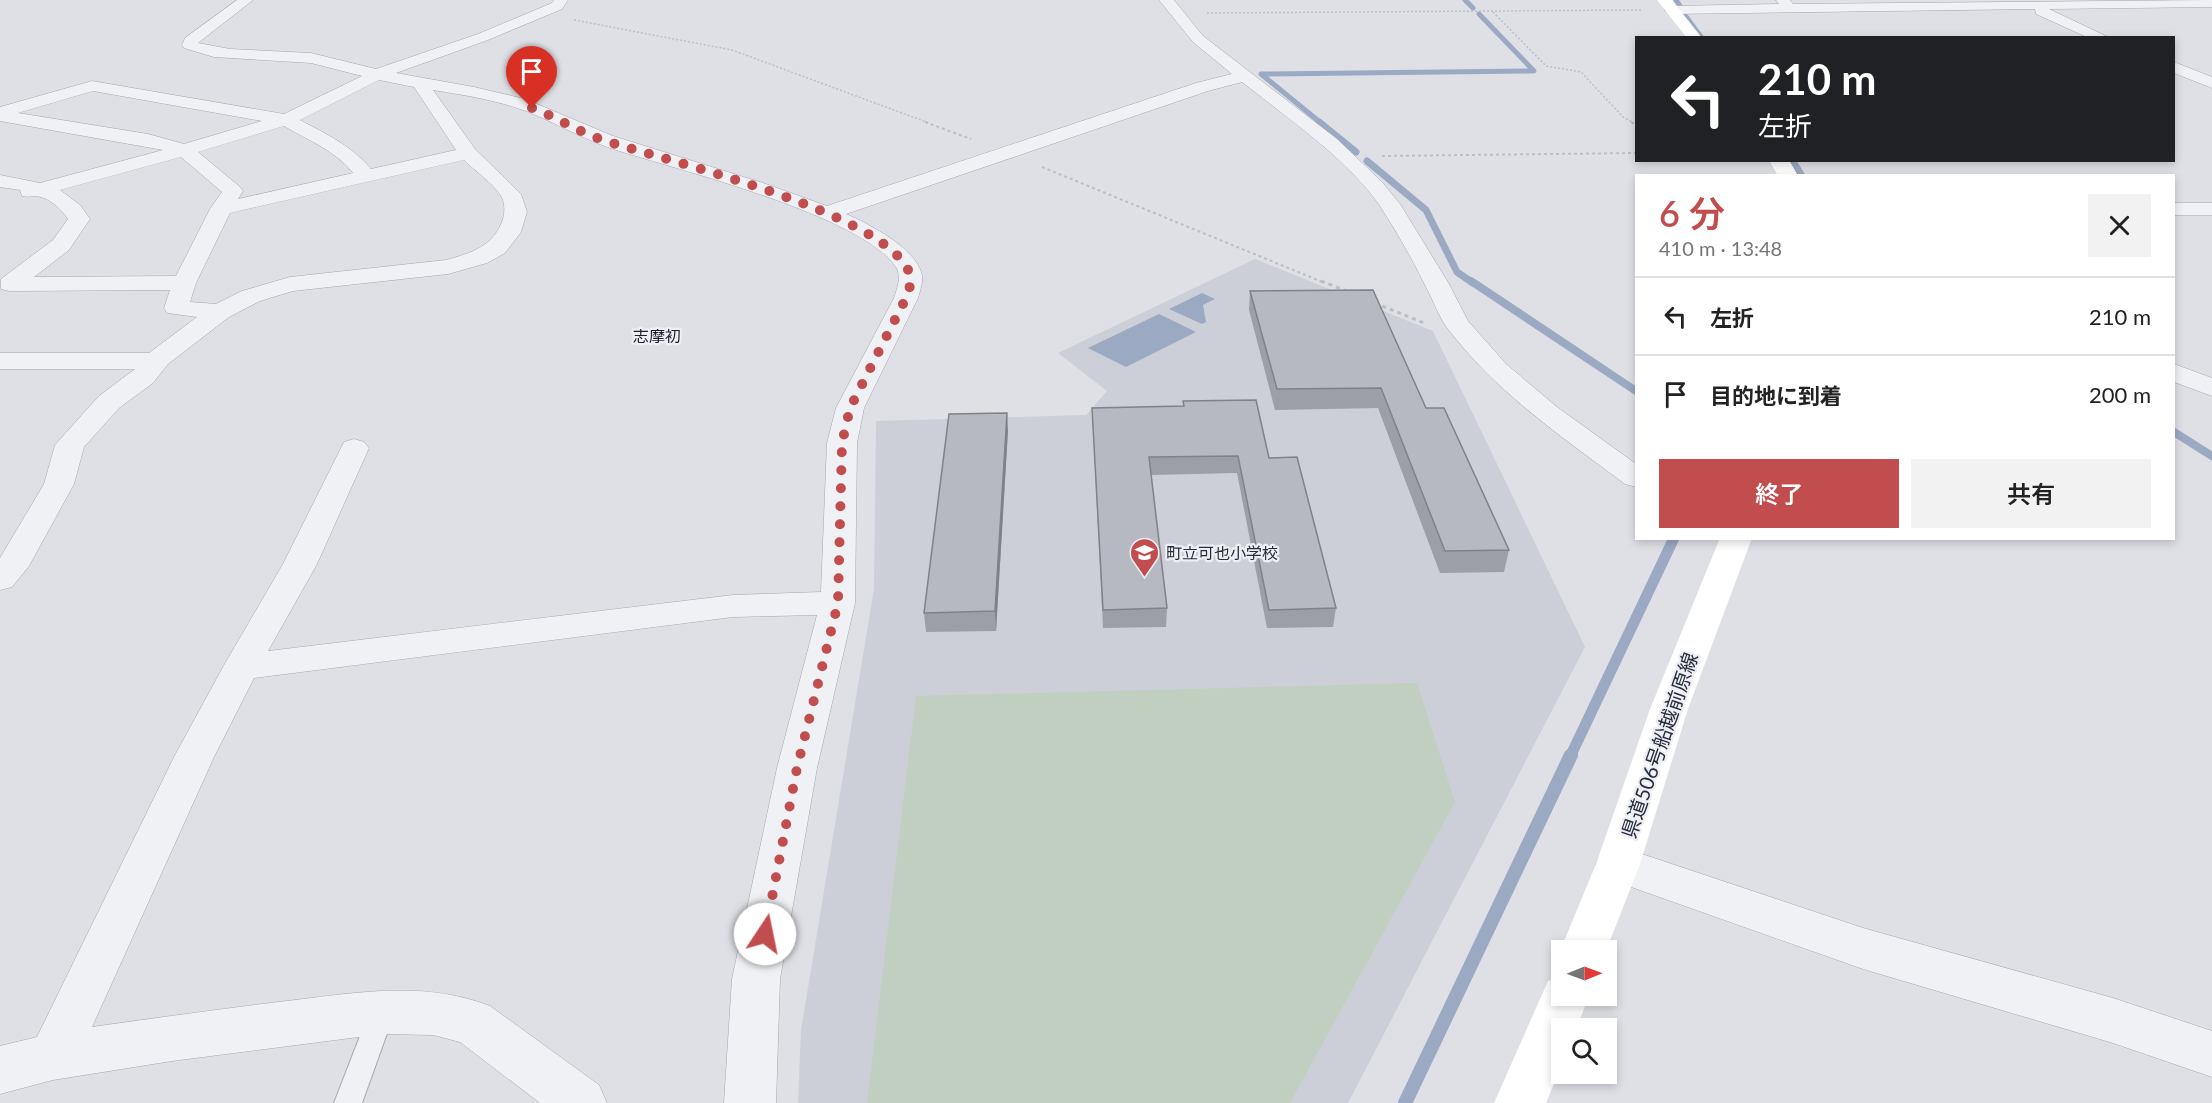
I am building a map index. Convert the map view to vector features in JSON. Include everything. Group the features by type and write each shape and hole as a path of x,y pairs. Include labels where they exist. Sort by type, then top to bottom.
{"main road":[{"path":"1668,5 1693,36"},
{"name":"県道506号船越前原線","path":"1587,940 1618,864 1669,709 1735,540"},
{"path":"1520,1103 1561,1006"}],"street":[{"path":"246,0 196,36 190,45 226,52 309,58 376,75 521,104 544,112 573,128 601,139 721,175 827,213 877,240 893,252 910,274 911,283 906,298 850,408 842,443 838,603 797,768 756,979 750,1103"},
{"path":"0,201 286,120 376,75 540,14 557,6 561,0"},
{"path":"1166,0 1198,39 1344,156 1375,186 1389,204 1437,284 1457,324 1497,370 1517,390 1635,477"},
{"path":"2018,3 2098,36"},
{"path":"1668,5 2212,3"},
{"path":"2175,67 2212,83"},
{"path":"827,213 1202,87 1244,76"},
{"path":"0,579 12,566 59,484 70,445 109,402 143,377 155,361 220,312 251,296 290,284 448,267 479,258 497,248 510,232 516,212 511,194 468,153 419,82"},
{"path":"0,115 92,86 286,120 334,146 354,161 366,176"},
{"path":"0,115 148,140 184,150 233,191 221,209 184,283 176,308 220,312"},
{"path":"221,209 468,153"},
{"path":"0,181 42,188 74,209 79,219 61,245 9,284 184,283"},
{"path":"2175,209 2212,209"},
{"path":"0,361 155,361"},
{"path":"2175,372 2212,388"},
{"path":"53,1056 183,778 241,667 300,564 354,448"},
{"path":"241,667 733,606 838,603"},
{"path":"1618,864 1946,974 2065,1005 2169,1037 2212,1054"},
{"path":"0,1071 53,1056 172,1038 382,1012 433,1013 473,1022 581,1103"}],"lane":[{"path":"348,1103 382,1012"}],"path":[{"path":"1177,14 1492,11 1668,5"},
{"path":"1492,11 1546,66 1581,72 1623,117 1635,124"},
{"path":"540,14 732,50 1006,153 1249,254 1351,293"},
{"path":"1344,156 1635,153"},
{"path":"1372,302 1425,324 1457,324"}],"shaded area":[{"path":"1255,259 1433,331 1585,647 1348,1103 798,1103 801,1030 874,589 876,421 1086,415 1107,391 1058,353"}],"green space":[{"path":"1417,683 1455,802 1290,1103 867,1103 916,696"}],"water":[{"path":"1202,293 1215,299 1203,305 1206,322 1202,324 1169,309"},
{"path":"1159,314 1196,332 1126,367 1088,348"}],"building":[{"path":"1373,290 1426,408 1444,408 1509,550 1445,551 1381,388 1277,389 1250,291"},
{"path":"1256,400 1269,458 1297,457 1336,608 1269,610 1238,456 1149,457 1167,608 1103,610 1092,408 1184,406 1183,401"},
{"path":"1007,413 995,611 924,613 949,414"}],"waterway":[{"path":"1465,0 1473,8"},
{"path":"1676,0 1680,6"},
{"path":"1321,123 1261,74 1534,71 1479,14"},
{"path":"1684,14 1700,36"},
{"path":"1319,122 1356,152"},
{"path":"1367,161 1426,210 1457,272 1473,283"},
{"path":"1793,162 1801,174"},
{"path":"1471,281 1635,390"},
{"path":"2175,433 2212,456"},
{"path":"1570,757 1673,540"},
{"path":"1405,1103 1571,755"}],"place":[{"name":"町立可也小学校","path":"1145,578"}],"district":[{"name":"志摩初","path":"657,335"}],"route":[{"path":"532,108 601,139 733,179 827,213 877,240 893,252 910,274 911,283 906,298 850,408 842,443 838,603 797,768 765,934"}]}
